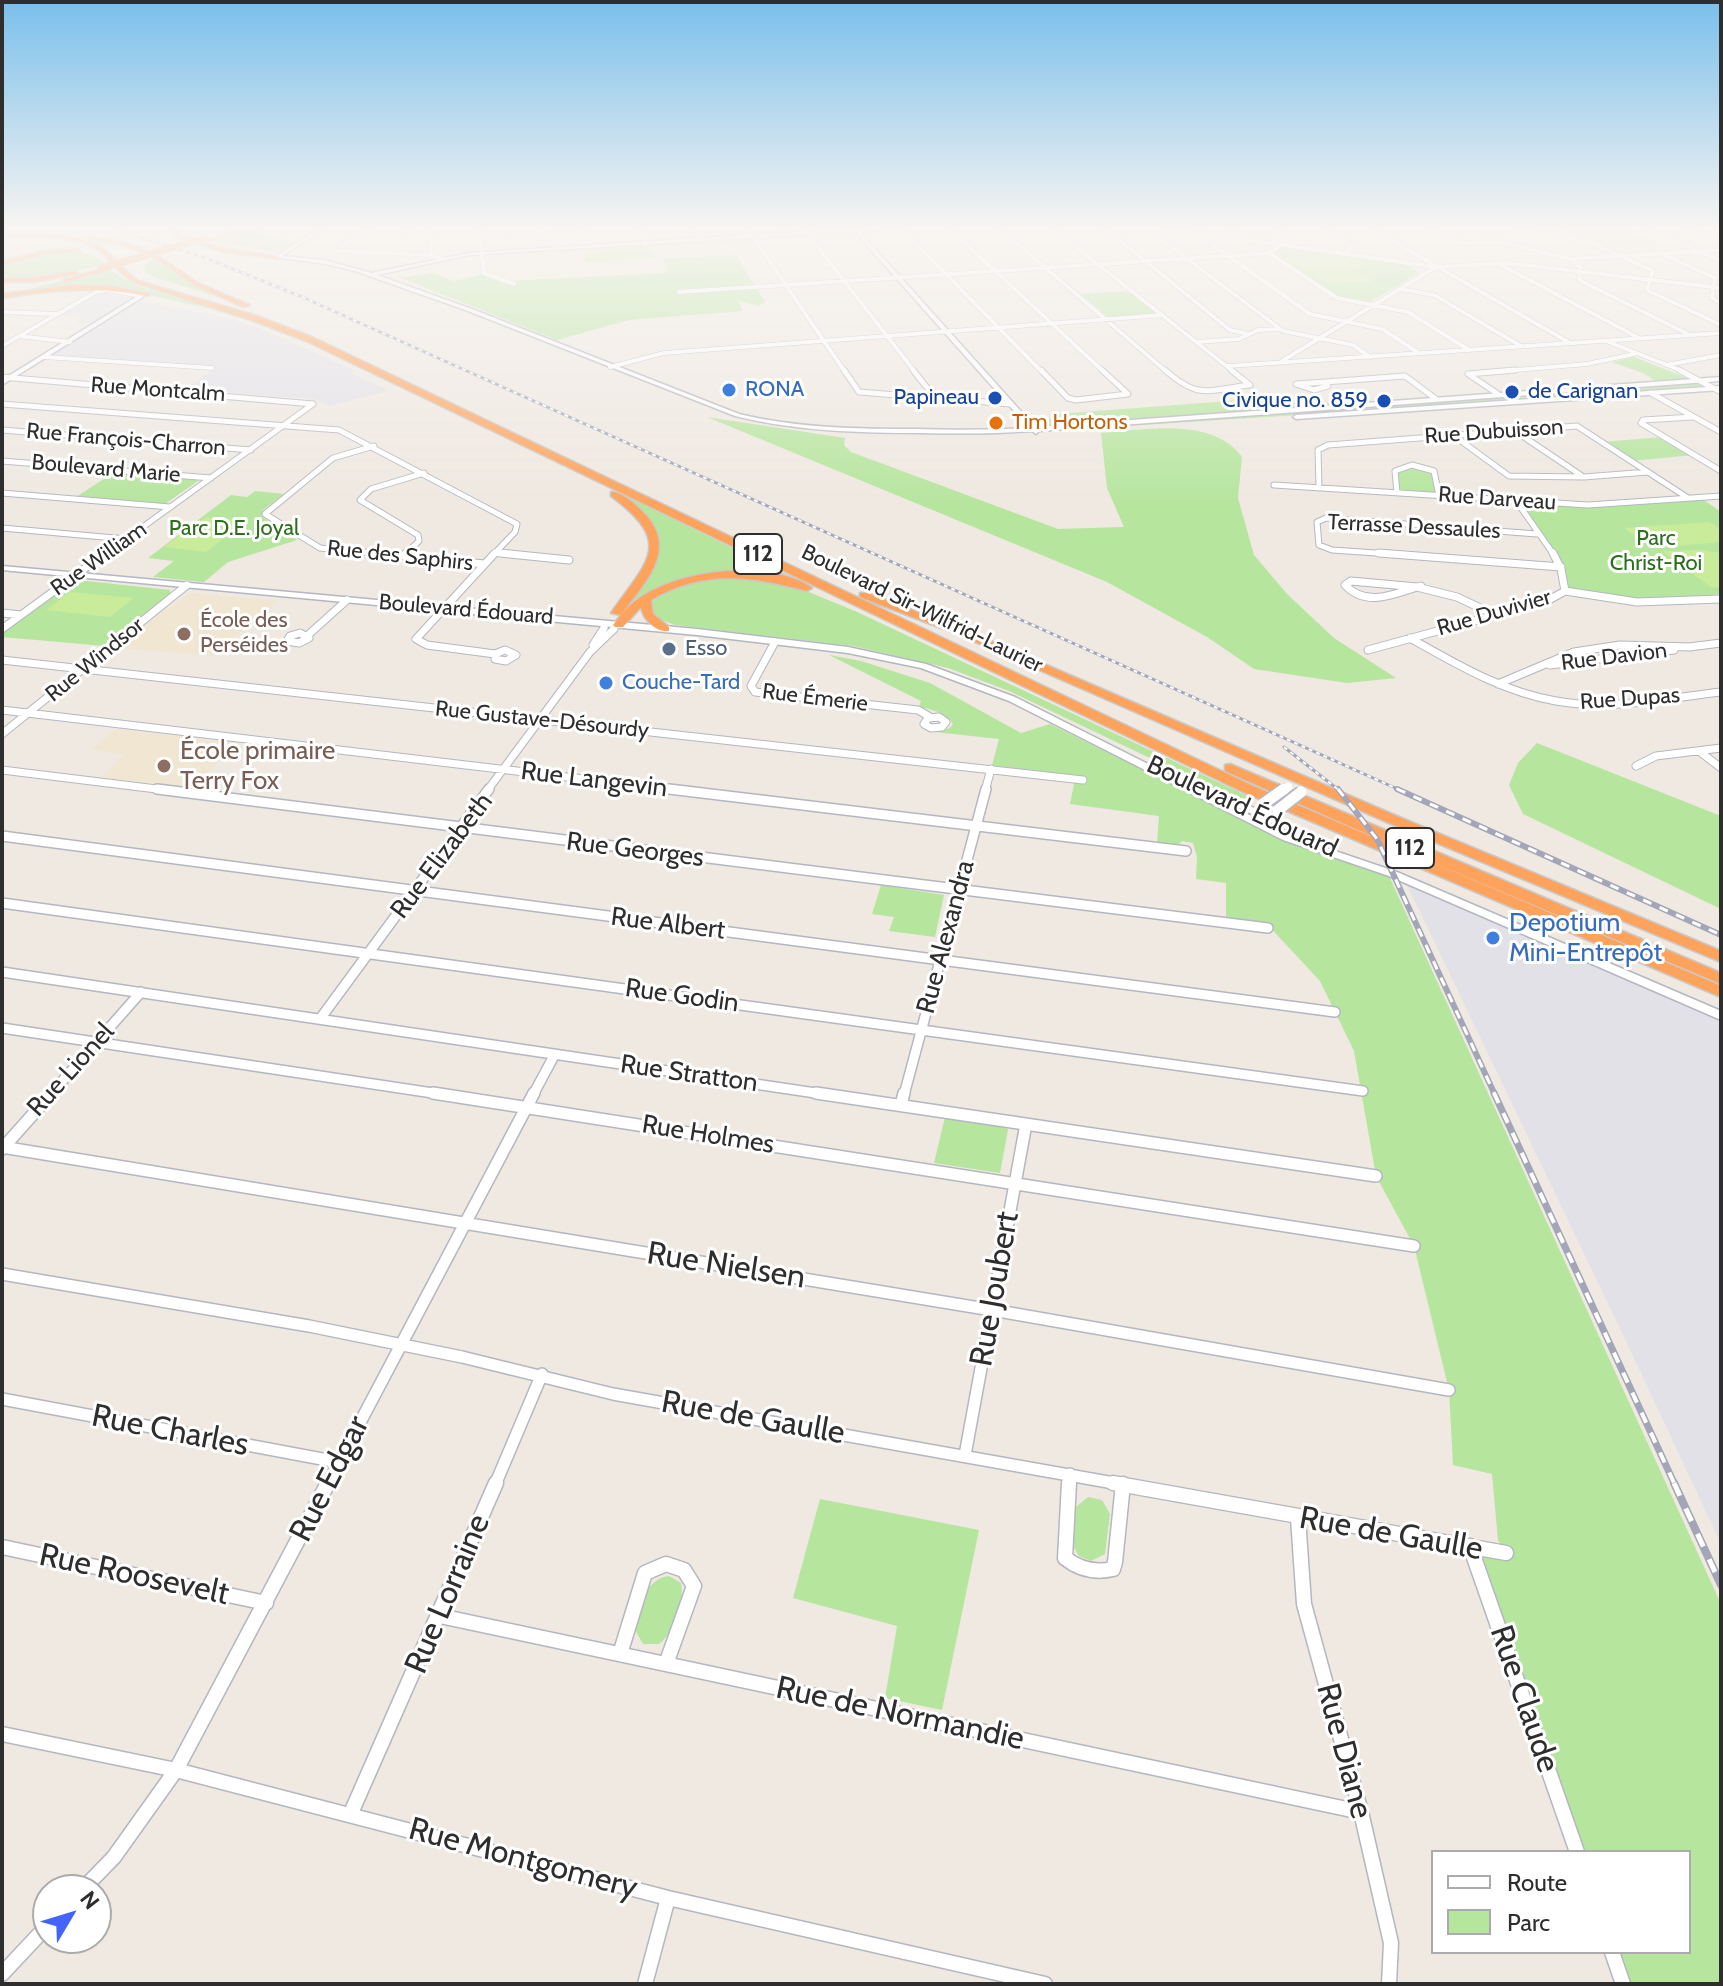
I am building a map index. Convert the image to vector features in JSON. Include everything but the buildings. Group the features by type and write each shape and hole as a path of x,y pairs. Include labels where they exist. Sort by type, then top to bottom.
{"highway":[{"name":"Boulevard Sir-Wilfrid-Laurier","path":"273,321 1296,810 1721,992"},
{"name":"Boulevard Sir-Wilfrid-Laurier","path":"273,321 1306,802 1721,979"},
{"path":"584,471 644,516 656,540 652,564 611,626"},
{"path":"611,626 666,586 696,578 736,575 768,577 802,586 931,638"},
{"path":"858,593 961,632 1300,786 1721,957"},
{"path":"645,599 648,615 665,629"}],"main road":[{"path":"4,379 103,321"},
{"path":"495,321 737,415 778,423 926,436 1036,432 1719,389"},
{"path":"935,321 1036,432"},
{"path":"1036,432 1721,379"},
{"name":"Boulevard Édouard","path":"2,568 775,642 858,652 932,669 993,691 1254,810 1268,817 1287,838 1350,857 1721,1016"},
{"name":"Boulevard Édouard","path":"611,626 753,640"},
{"path":"1254,810 1300,786"},
{"path":"1268,817 1300,786"}],"street":[{"path":"2,346 45,321"},
{"path":"809,321 862,394 1011,404"},
{"path":"875,321 936,399"},
{"path":"991,321 1068,398 1128,394 1047,321"},
{"path":"610,367 664,353 1088,321"},
{"path":"1109,321 1187,389 1225,389 1250,385 1170,321"},
{"path":"1218,321 1230,330 1248,334"},
{"path":"1269,321 1280,329"},
{"path":"1340,321 1384,330 1420,353"},
{"path":"1422,321 1469,350"},
{"path":"1478,321 1521,346"},
{"path":"1531,321 1570,343"},
{"path":"1606,321 1639,338"},
{"path":"1662,321 1691,335"},
{"path":"1278,363 1346,322"},
{"path":"1197,342 1239,339 1258,330 1280,329 1353,345 1370,357"},
{"path":"1228,366 1721,333"},
{"path":"19,336 70,342"},
{"path":"1606,341 1719,389"},
{"path":"1498,394 1468,374 1587,364 1634,354"},
{"path":"1666,365 1721,355"},
{"path":"44,357 212,368"},
{"path":"1324,381 1328,386 1314,390 1296,384 1324,381 1405,376 1436,399"},
{"name":"Rue Montcalm","path":"4,379 313,404"},
{"path":"1651,393 1721,432"},
{"path":"2,404 345,431 517,524 515,532 417,636 419,643 495,654"},
{"name":"Rue William","path":"2,629 313,404"},
{"path":"1693,417 1643,420 1641,423 1719,468"},
{"name":"Rue Dubuisson","path":"1319,488 1318,450 1324,446 1577,426 1688,498"},
{"name":"Rue François-Charron","path":"2,430 251,450"},
{"path":"1515,431 1584,477"},
{"path":"1453,435 1509,476 1584,477 1648,472"},
{"name":"Rue des Saphirs","path":"374,446 333,458 265,514 320,548 484,564"},
{"name":"Boulevard Marie","path":"2,461 211,478"},
{"path":"1397,493 1395,471 1412,465 1434,471 1439,496"},
{"path":"403,556 419,541 418,535 360,500 377,486 424,473"},
{"name":"Rue Darveau","path":"1274,485 1517,502 1614,504 1721,496"},
{"path":"2,493 170,507"},
{"name":"Rue Duvivier","path":"1368,650 1547,601 1565,591 1566,580 1561,567 1517,502"},
{"name":"Terrasse Dessaules","path":"1537,534 1326,518 1317,522 1319,545 1332,550 1561,567"},
{"path":"2,528 127,539"},
{"path":"495,553 569,560"},
{"path":"1421,586 1365,599 1354,596 1345,585 1351,581 1421,586 1460,596 1495,615"},
{"name":"Rue Windsor","path":"2,734 184,586"},
{"path":"1565,591 1637,602 1721,599"},
{"path":"308,635 346,601"},
{"path":"2,613 21,615"},
{"name":"Rue Elizabeth","path":"320,1019 611,626"},
{"name":"Rue Dupas","path":"1410,638 1498,684 1540,698 1577,704 1610,704 1721,692"},
{"name":"Rue Émerie","path":"775,642 751,686 755,692 916,710 930,717"},
{"name":"Rue Davion","path":"1498,684 1536,667 1721,643"},
{"name":"Rue Gustave-Désourdy","path":"2,660 1083,780"},
{"name":"Rue Langevin","path":"2,710 1186,851"},
{"path":"1636,766 1656,756 1721,748"},
{"path":"1699,751 1721,768"},
{"name":"Rue Alexandra","path":"901,1105 991,769"},
{"name":"Rue Georges","path":"2,770 1268,928"},
{"name":"Rue Albert","path":"2,836 1335,1012"},
{"name":"Rue Godin","path":"2,903 1363,1091"},
{"name":"Rue Stratton","path":"2,972 1376,1176"},
{"name":"Rue Lionel","path":"2,1148 141,992"},
{"name":"Rue Holmes","path":"2,1028 1414,1246"},
{"name":"Rue Edgar","path":"98,1874 114,1857 176,1770 555,1054"},
{"name":"Rue Joubert","path":"965,1455 1026,1124"},
{"name":"Rue Nielsen","path":"2,1148 991,1310 1449,1390"},
{"name":"Rue de Gaulle","path":"2,1274 399,1344 542,1374 613,1394 1506,1553"},
{"name":"Rue Lorraine","path":"351,1813 440,1616 542,1374"},
{"name":"Rue Charles","path":"2,1399 338,1462"},
{"path":"1070,1474 1065,1558 1070,1564 1107,1572 1113,1569 1115,1562 1123,1484"},
{"name":"Rue Diane","path":"1298,1518 1304,1604 1361,1812 1391,1943 1389,1984"},
{"name":"Rue Claude","path":"1470,1546 1576,1850"},
{"name":"Rue Roosevelt","path":"2,1547 266,1603"},
{"path":"620,1654 645,1573 666,1564 684,1570 694,1586 666,1664"},
{"name":"Rue de Normandie","path":"440,1616 1361,1812"},
{"name":"Rue Montgomery","path":"2,1734 176,1770 351,1813 668,1898 1045,1984"},
{"path":"645,1984 668,1898"},
{"path":"2,1974 32,1942"},
{"path":"1613,1954 1623,1984"}],"shaded area":[{"path":"77,321 101,321 98,323 74,323"},
{"path":"107,321 236,321 356,371 351,373 389,391 329,406 315,399 186,389 215,368 48,357"},
{"name":"École des Perséides","path":"189,593 278,601 213,656 111,647 159,608 171,607"},
{"name":"École primaire Terry Fox","path":"116,729 238,743 192,788 102,777 124,755 92,749"},
{"path":"1406,883 1721,1020 1721,1544 1626,1341"}],"green space":[{"path":"508,321 627,321 557,340"},
{"path":"1634,357 1692,380 1657,382 1643,373 1612,362"},
{"path":"1697,383 1703,386 1393,409 1385,405"},
{"path":"1282,397 1315,403 1358,399 1363,403 1042,428 1034,427 1029,421 1060,418 1056,414"},
{"path":"1373,405 1381,410 1044,431 1047,430"},
{"path":"707,417 845,438 844,445 851,452 1058,529 1124,527 1107,488 1101,433 1176,428 1213,436 1229,444 1242,457 1238,498 1254,555 1287,594 1334,638 1396,678 1347,683 1254,669 1207,637 1107,582"},
{"path":"1663,437 1694,455 1631,461 1601,442"},
{"path":"1412,465 1434,471 1439,496 1397,493 1395,471"},
{"path":"113,473 198,481 165,504 76,497"},
{"name":"Parc D.E. Joyal","path":"255,491 284,494 263,510 261,516 297,540 228,562 204,582 153,577 174,561 148,558 231,495 247,497"},
{"path":"626,496 800,581 777,577 688,578 656,589 628,604 648,573 658,547 651,523 622,498"},
{"name":"Parc Christ-Roi","path":"1700,497 1721,512 1721,594 1676,598 1668,602 1565,591 1566,580 1517,502 1588,505"},
{"path":"206,517 246,521 206,552 164,547"},
{"path":"1709,522 1721,529 1721,542 1652,548 1624,528"},
{"path":"1662,551 1721,553 1721,587 1712,588"},
{"path":"730,577 794,586 855,611 1254,799 1234,798 1009,691 948,668 853,646 675,625 654,617 649,604 665,590 686,583"},
{"path":"77,580 170,590 170,594 105,646 2,637 2,634"},
{"path":"70,592 134,598 110,617 46,610"},
{"path":"829,655 861,661 930,683 1021,733 1050,724 1282,839 1389,876 1721,1604 1721,1984 1623,1984 1613,1954 1691,1954 1691,1850 1576,1850 1470,1546 1506,1553 1498,1540 1492,1474 1453,1465 1449,1390 1414,1246 1376,1176 1354,1051 1320,981 1266,923 1226,917 1226,883 1196,879 1197,857 1193,843 1157,843 1159,816 1070,804 1075,779 991,769 999,739 935,732 950,728 953,724 943,714 919,707 921,701"},
{"path":"1537,743 1721,816 1721,909 1523,814 1509,785 1518,763"},
{"path":"881,885 944,895 935,937 889,931 894,917 872,914"},
{"path":"945,1117 1006,1127 1000,1173 934,1163"},
{"path":"1088,1497 1102,1500 1110,1514 1105,1554 1091,1561 1079,1556 1073,1546 1076,1507"},
{"path":"820,1499 979,1530 942,1710 885,1698 897,1626 793,1598"},
{"path":"669,1576 681,1583 677,1616 659,1644 643,1644 635,1630 644,1596 654,1583"}],"railway":[{"path":"355,321 1402,791"},
{"path":"1284,747 1339,790"},
{"path":"1397,789 1721,935"},
{"path":"1339,790 1377,839 1495,1095"},
{"path":"1494,1093 1675,1485"},
{"path":"1674,1483 1721,1585"}],"place":[{"name":"RONA","path":"729,390"},
{"name":"de Carignan","path":"1512,392"},
{"name":"Papineau","path":"995,398"},
{"name":"Civique no. 859","path":"1384,401"},
{"name":"Tim Hortons","path":"996,423"},
{"name":"École des Perséides","path":"184,634"},
{"name":"Esso","path":"669,649"},
{"name":"Couche-Tard","path":"606,683"},
{"name":"École primaire Terry Fox","path":"164,766"},
{"name":"Depotium Mini-Entrepôt","path":"1493,938"}]}
